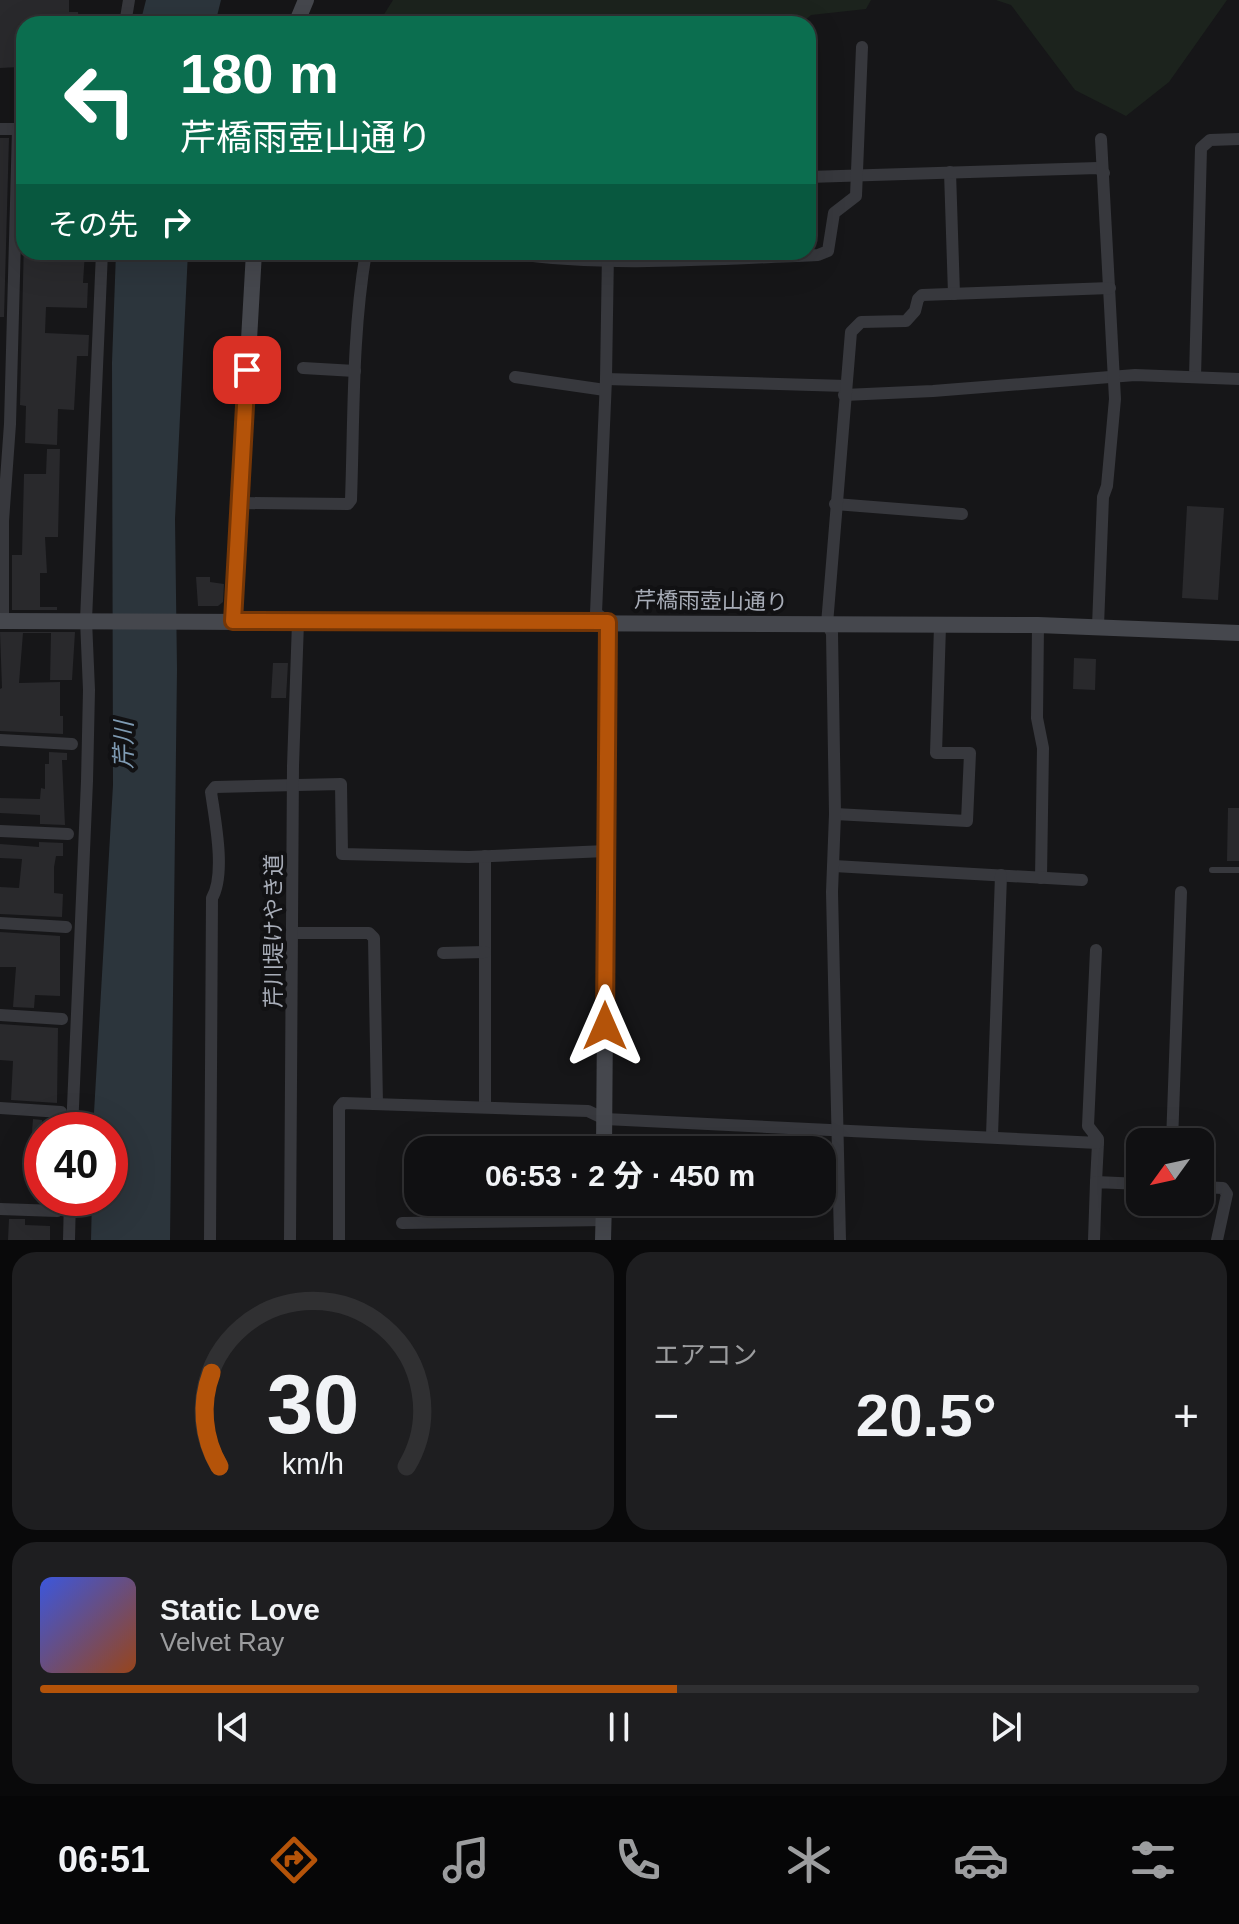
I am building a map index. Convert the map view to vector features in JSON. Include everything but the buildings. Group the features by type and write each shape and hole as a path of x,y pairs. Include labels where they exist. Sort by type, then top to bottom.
{"main road":[{"path":"233,621 254,260"},
{"name":"芹橋雨壺山通り","path":"1,621 1038,625 1239,633"},
{"path":"604,1136 608,622"},
{"path":"603,1216 603,1240"}],"street":[{"path":"816,255 828,251 834,213 856,196 862,47"},
{"path":"1098,626 1103,497 1107,486 1115,399 1101,139"},
{"path":"1195,377 1201,148 1210,140 1239,139"},
{"path":"1,621 2,521 10,424 4,386 16,165"},
{"path":"816,177 1098,168 1104,173"},
{"path":"950,172 954,294"},
{"path":"73,1112 94,620 102,260"},
{"path":"241,503 348,504 351,500 358,301 365,260"},
{"path":"608,260 596,613 608,622"},
{"path":"840,1240 835,1130 832,633 827,624 851,332 861,322 906,321 915,311 922,295 1110,288"},
{"path":"303,368 355,371"},
{"path":"515,377 606,384 933,391 1135,375 1239,379"},
{"path":"835,504 962,514"},
{"name":"芹川堤けやき道","path":"290,1240 293,785 298,622"},
{"path":"1038,625 1037,718 1043,748 1041,878"},
{"path":"835,814 967,821 970,753 936,753 940,626"},
{"path":"0,740 72,744"},
{"path":"210,1240 212,898 217,889 218,875 211,792 215,787 341,784 342,854 417,858 606,851"},
{"path":"0,831 68,834"},
{"path":"485,856 485,1107"},
{"path":"834,866 1082,880"},
{"path":"992,1136 1001,875"},
{"path":"1173,1128 1181,892"},
{"path":"0,923 66,927"},
{"path":"294,933 369,933 374,938 377,1104"},
{"path":"1094,1240 1098,1139 1088,1126 1096,950"},
{"path":"443,953 485,952"},
{"path":"0,1015 62,1019"},
{"path":"339,1240 339,1108 343,1103 588,1111 605,1119 1098,1143"},
{"path":"0,1108 61,1112"},
{"path":"1096,1182 1126,1183"},
{"path":"1214,1188 1223,1188 1227,1194 1217,1240"},
{"path":"0,1209 24,1210"},
{"path":"69,1240 70,1216"},
{"path":"402,1223 603,1220"}],"lane":[{"path":"1212,870 1239,870"}],"shaded area":[{"path":"393,0 871,0 866,9 810,16 383,16"},
{"path":"996,0 1227,0 1169,82 1126,116 1075,90 1011,5"}],"water":[{"path":"146,0 221,0 217,16 142,16"},
{"name":"芹川","path":"116,260 188,260 175,519 177,669 170,1240 91,1240 92,1216 128,1216 128,1112 94,1112 113,785 112,363"}],"route":[{"path":"247,370 233,621 608,622 605,1026"}]}
